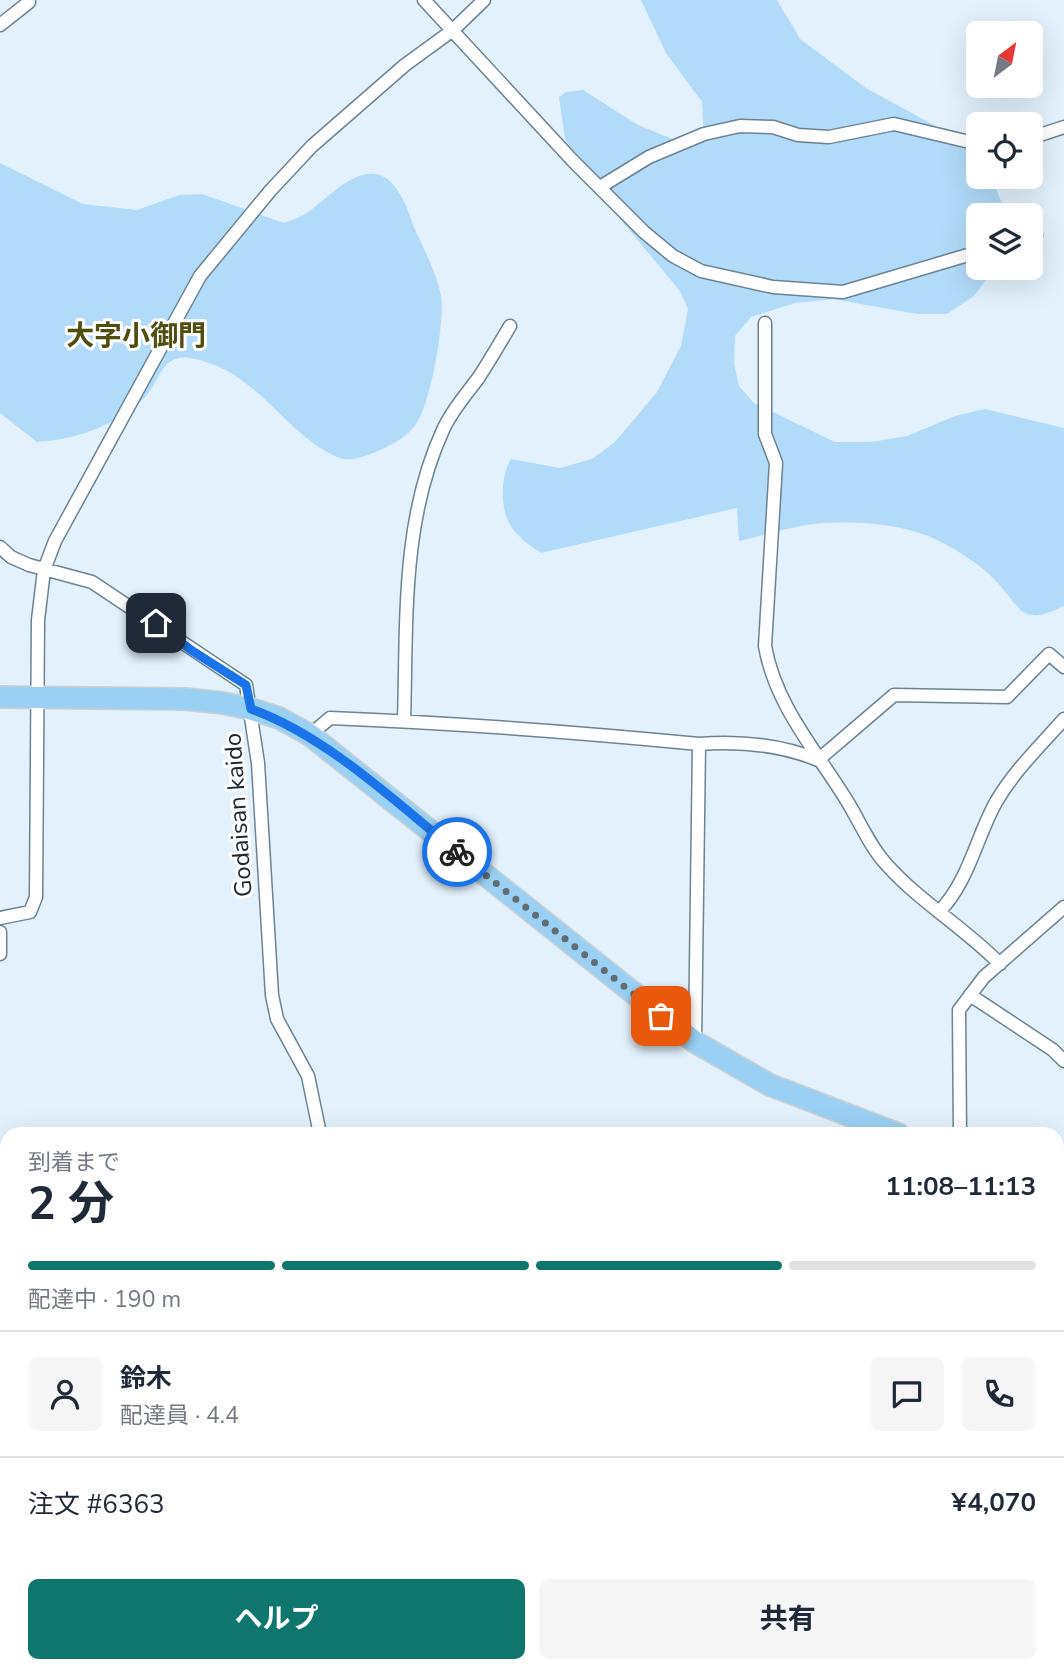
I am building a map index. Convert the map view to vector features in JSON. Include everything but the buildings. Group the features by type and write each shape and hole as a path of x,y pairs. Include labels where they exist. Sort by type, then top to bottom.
{"highway":[{"path":"0,696 186,699 251,709 279,718 310,735 695,1042 770,1085 880,1127"}],"street":[{"path":"424,0 474,57 644,232 682,261 701,271 773,288 843,292 966,256"},
{"path":"0,918 30,912 36,897 38,620 44,570 78,495 200,276 270,191 312,146 405,65 453,30 484,0"},
{"path":"0,25 29,2"},
{"path":"600,187 649,157 704,134 740,126 773,127 798,135 829,136 894,124 966,141"},
{"path":"1043,134 1064,127"},
{"path":"765,323 765,434 776,463 765,646 768,663 784,699 818,760 886,865 939,912 975,938 1000,964"},
{"path":"404,721 408,559 425,479 443,430 457,404 478,378 510,327"},
{"name":"Godaisan kaido","path":"0,547 11,556 44,570 92,582 246,685 258,763 272,995 277,1019 308,1076 319,1127"},
{"path":"818,760 894,695 1007,697 1049,654 1064,667"},
{"path":"310,735 330,718 404,721 524,727 699,744 719,743 792,750 818,760"},
{"path":"939,912 972,860 995,804 1019,768 1064,719"},
{"path":"695,1042 699,744"},
{"path":"960,1127 959,1010 984,977 1064,907"},
{"path":"0,932 0,954"},
{"path":"970,995 1064,1060"}],"shaded area":[{"path":"641,0 777,0 800,39 866,88 966,145 966,189 996,189 1002,203 966,203 966,280 986,280 974,296 947,314 917,314 833,299 795,303 751,317 735,336 734,364 739,386 754,403 835,442 871,442 907,436 955,416 985,409 1064,428 1064,606 1030,615 1017,606 990,575 956,551 929,537 884,525 812,524 739,541 737,508 541,553 512,528 504,508 503,490 505,473 511,459 560,468 592,459 615,442 657,392 681,346 688,309 680,291 617,215 565,139 559,97 566,92 583,90 638,125 690,146 704,142 702,102 666,53"},
{"path":"0,163 83,204 137,210 179,195 202,194 284,223 305,214 339,187 357,177 366,174 383,176 395,187 405,203 441,296 441,324 436,362 427,399 416,424 404,437 378,451 358,458 342,459 301,433 234,375 213,364 181,358 169,363 143,399 119,417 86,433 37,442 0,413"}],"way so far":[{"path":"457,852 661,1016"}],"district":[{"name":"大字小御門","path":"136,335"}],"route":[{"path":"156,623 191,650 246,685 251,709 279,718 310,735 457,852"}]}
